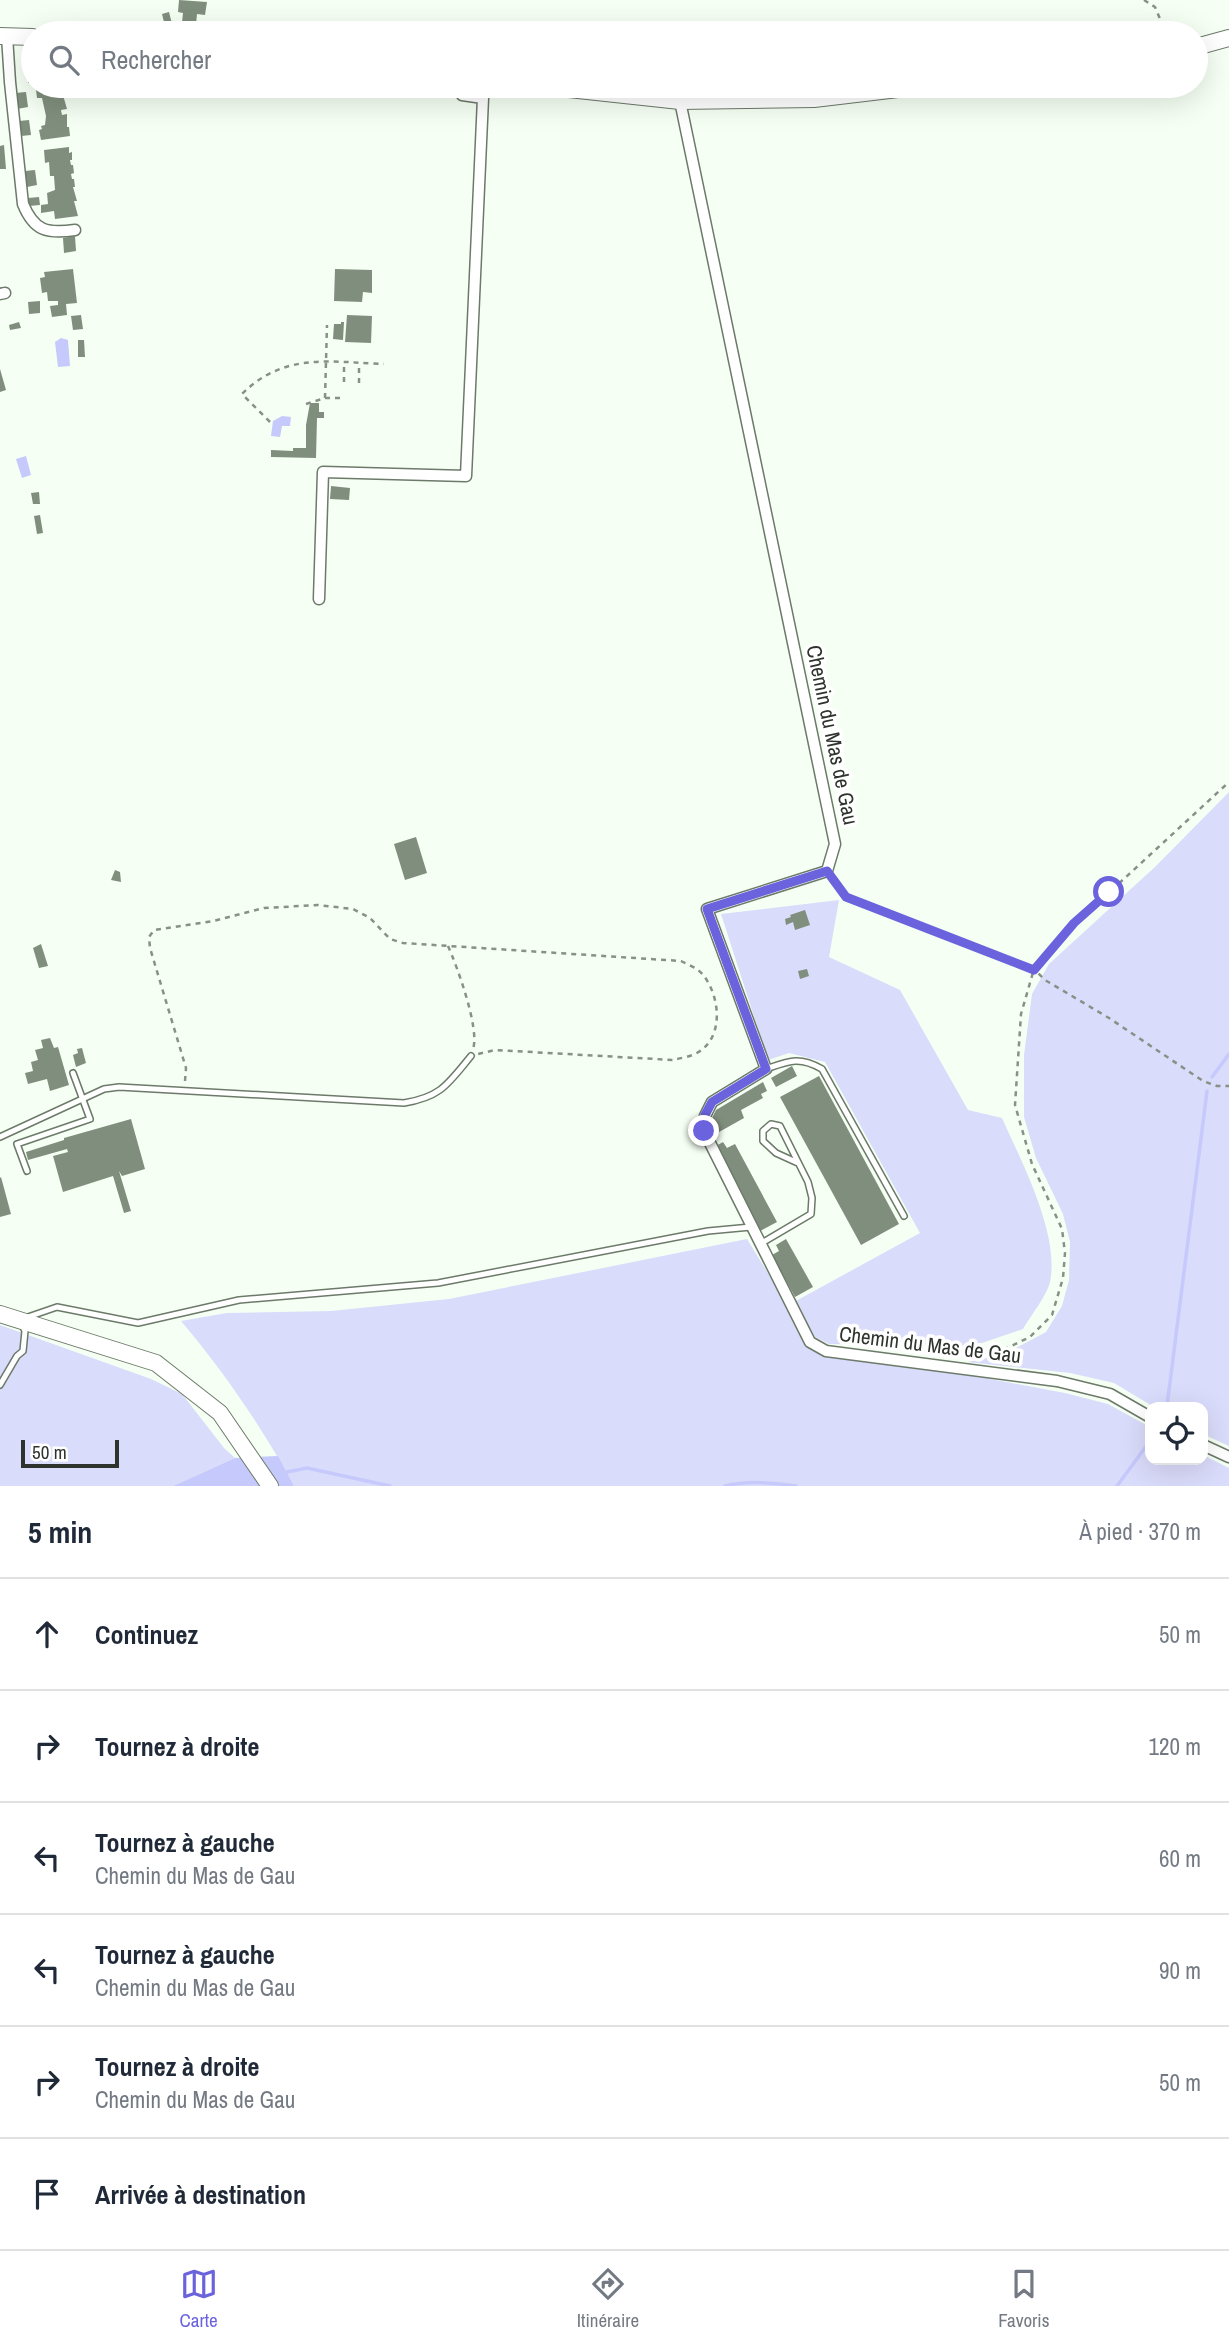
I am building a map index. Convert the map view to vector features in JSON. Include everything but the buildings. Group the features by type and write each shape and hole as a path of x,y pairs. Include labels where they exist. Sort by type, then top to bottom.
{"street":[{"path":"4,36 23,204 29,219 45,231 56,233 75,230"},
{"path":"1208,44 1229,38"},
{"path":"319,599 323,472 466,476 483,98"},
{"path":"652,98 680,101 822,98"},
{"name":"Chemin du Mas de Gau","path":"680,101 835,844 827,871"},
{"path":"766,1069 707,909 827,871"},
{"name":"Chemin du Mas de Gau","path":"766,1069 712,1102 705,1115 704,1131 810,1342 826,1351 1057,1381 1110,1394 1145,1414"},
{"path":"0,1314 156,1363 220,1413 270,1486"},
{"path":"1208,1447 1229,1457"}],"lane":[{"path":"0,1137 104,1089 119,1087 404,1103 425,1100 440,1091 471,1056"},
{"path":"766,1069 790,1060 807,1061 821,1069 904,1216"},
{"path":"27,1171 17,1144 90,1119 73,1073"},
{"path":"760,1244 811,1214 812,1198 808,1182 780,1126 771,1124 763,1131 763,1141 776,1153 798,1163"},
{"path":"0,1385 17,1356 23,1351 25,1331 20,1320 57,1307 138,1323 239,1300 438,1283 708,1231 751,1227"}],"path":[{"path":"1144,0 1155,7 1161,21"},
{"path":"324,398 327,325"},
{"path":"270,422 242,394 264,374 296,363 384,364"},
{"path":"344,363 344,382"},
{"path":"359,363 359,383"},
{"path":"306,404 324,398 343,398"},
{"path":"943,1366 950,1358 988,1353 1030,1337 1052,1315 1058,1300 1065,1253 1062,1229 1032,1164 1015,1105 1021,1014 1034,970 1074,923 1229,782"},
{"path":"827,871 846,897 1034,970 1045,981 1109,1018 1203,1081 1217,1086 1229,1086"},
{"path":"182,1092 186,1068 149,937 154,930 213,921 264,908 318,905 354,909 370,918 390,939 403,943 681,961 693,966 704,976 716,1008 718,1028 708,1043 695,1054 673,1060 495,1050 471,1056"},
{"path":"448,946 457,966 470,1014 475,1043 471,1056"}],"shaded area":[{"path":"61,338 68,340 70,366 58,367 55,342"},
{"path":"282,416 291,417 290,426 282,426 280,437 271,436 273,421"},
{"path":"26,456 31,475 22,478 16,459"},
{"path":"1229,792 1229,1446 1208,1436 1208,1402 1146,1402 1114,1383 1070,1373 967,1362 1005,1354 1046,1332 1062,1306 1069,1280 1070,1242 1063,1214 1036,1158 1024,1117 1024,1055 1032,994 1049,964 1156,866"},
{"path":"839,900 829,957 900,990 968,1110 1002,1118 1028,1176 1044,1220 1052,1263 1048,1287 1023,1329 970,1347 829,1344 815,1337 794,1302 920,1233 825,1062 789,1053 768,1060 721,914"},
{"path":"747,1239 810,1342 826,1351 990,1372 990,1379 1108,1404 1145,1424 1145,1465 1208,1465 1208,1458 1229,1468 1229,1486 294,1486 242,1400 181,1321 227,1313 331,1311 449,1299"},
{"path":"0,1325 151,1379 182,1394 235,1458 173,1486 0,1486"},
{"path":"278,1456 294,1486 173,1486 235,1458"}],"waterway":[{"path":"1212,1077 1229,1054"},
{"path":"1168,1402 1207,1091"},
{"path":"1117,1486 1145,1448"},
{"path":"282,1473 307,1468 390,1486"},
{"path":"725,1486 751,1483 796,1486"}],"route":[{"path":"704,1131 705,1115 712,1102 766,1069 707,909 827,871 846,897 1034,970 1074,923 1109,892"}]}
